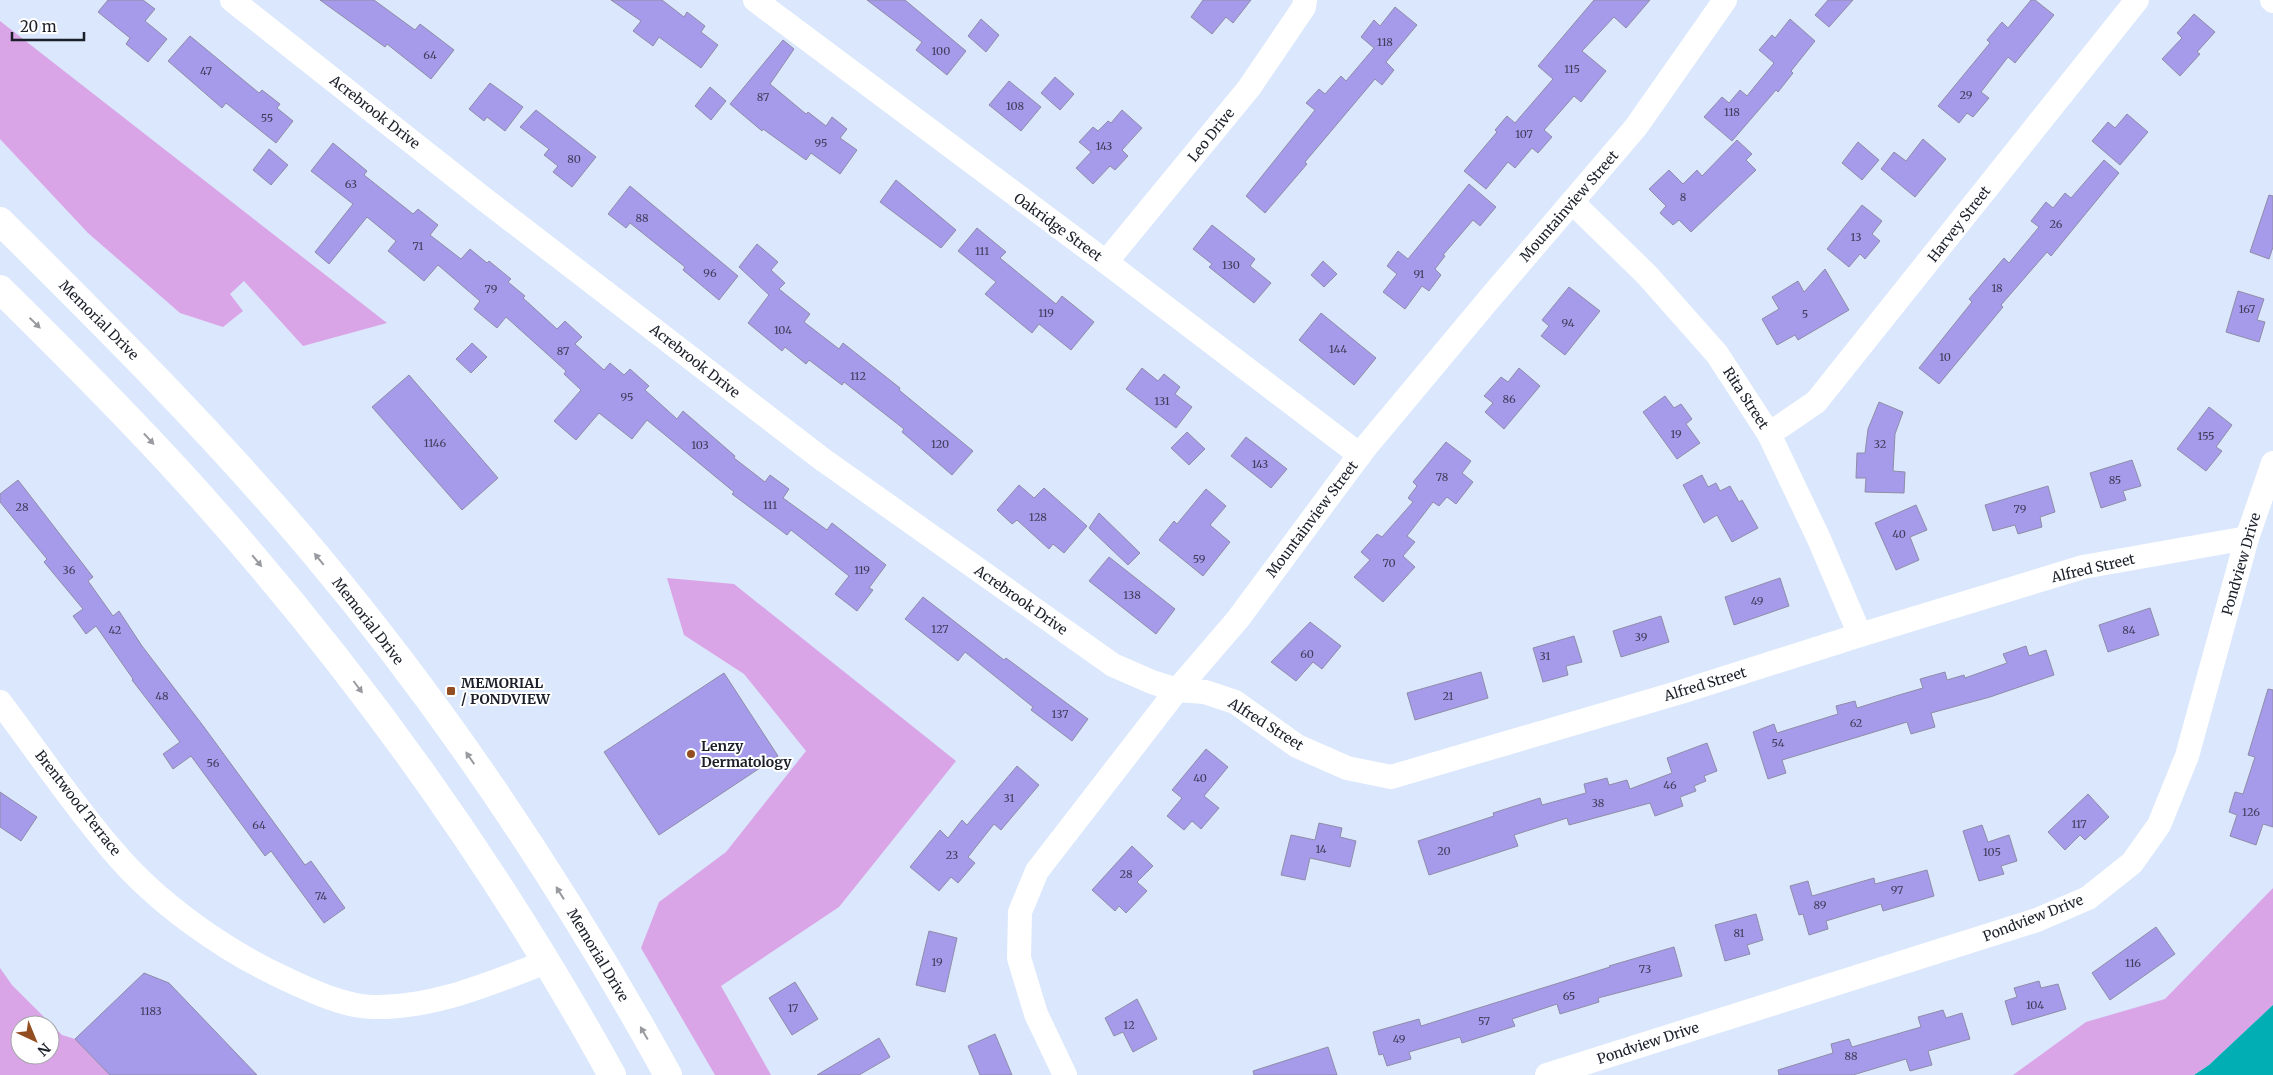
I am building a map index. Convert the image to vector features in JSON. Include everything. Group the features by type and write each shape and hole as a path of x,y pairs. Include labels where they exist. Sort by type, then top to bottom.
{"main road":[{"name":"Memorial Drive","path":"0,221 188,412 314,552 378,631 446,724 544,867 600,957 668,1075"},
{"path":"0,289 135,424 236,536 358,686 446,807 546,962 612,1075"}],"street":[{"name":"Acrebrook Drive","path":"232,0 484,199 822,459 1113,665 1152,682 1177,690"},
{"name":"Oakridge Street","path":"755,0 1106,262 1360,455"},
{"name":"Leo Drive","path":"1106,262 1249,88 1304,7 1305,0"},
{"name":"Mountainview Street","path":"1066,1075 1036,1014 1019,958 1020,912 1037,871 1177,690 1238,619 1360,455 1636,127 1725,0"},
{"name":"Harvey Street","path":"1769,434 1816,402 2137,0"},
{"name":"Rita Street","path":"1572,202 1647,275 1717,354 1769,434 1819,539 1860,635"},
{"name":"Pondview Drive","path":"1547,1075 2037,920 2088,898 2132,863 2159,825 2187,756 2247,538 2273,463"},
{"name":"Alfred Street","path":"1177,690 1205,692 1234,702 1297,746 1347,768 1391,777 1684,691 2083,567 2247,538"},
{"name":"Brentwood Terrace","path":"0,702 88,821 121,860 150,888 188,919 229,948 271,972 344,1002 370,1007 403,1006 468,990 546,962"}],"shaded area":[{"path":"0,21 387,323 303,346 244,281 230,294 243,311 223,327 180,313 88,233 0,139"},
{"path":"667,578 734,584 956,761 839,907 721,986 771,1075 715,1075 641,948 659,902 726,852 806,751 744,674 684,635"},
{"path":"2273,888 2273,1005 2209,1065 2194,1075 2013,1075 2086,1022 2165,999"},
{"path":"0,968 12,985 42,1015 10,1015 10,1065 60,1065 60,1033 75,1039 110,1075 0,1075"},
{"path":"2273,1005 2273,1075 2194,1075 2209,1065"}],"building":[{"path":"108,0 143,0 155,9 145,21 167,39 148,62 126,44 130,38 98,12"},
{"path":"320,0 374,0 415,30 420,24 454,50 431,79 387,44 385,47"},
{"path":"611,0 662,0 684,17 687,12 705,26 701,32 718,45 701,68 659,37 653,46 633,31 641,21"},
{"path":"867,0 905,0 966,51 947,75 916,50 922,42"},
{"path":"1203,0 1251,0 1233,23 1226,17 1212,34 1191,17"},
{"path":"1594,0 1650,0 1626,28 1614,17 1582,51 1606,71 1581,102 1574,96 1544,130 1552,137 1538,153 1532,148 1515,168 1508,162 1486,189 1464,171 1497,132 1495,130 1507,116 1515,123 1553,79 1538,66"},
{"path":"1828,0 1853,0 1829,27 1815,15"},
{"path":"2031,0 2035,0 2054,15 2015,63 2008,57 1981,92 1989,98 1973,117 1967,113 1959,123 1938,106 1990,43 1987,40 2002,22 2008,28"},
{"path":"1395,7 1417,25 1386,62 1394,70 1382,85 1375,79 1265,213 1246,196 1315,110 1306,103 1319,89 1325,94 1341,76 1346,81 1374,48 1361,37 1374,20 1380,26"},
{"path":"2194,14 2215,32 2197,52 2200,54 2180,76 2162,59 2182,38 2177,33"},
{"path":"981,19 999,35 986,52 968,36"},
{"path":"1790,19 1815,41 1791,71 1793,73 1778,92 1776,90 1732,141 1704,117 1722,97 1729,103 1740,90 1747,96 1774,63 1759,50 1772,35 1775,38"},
{"path":"190,36 259,93 262,90 280,104 277,108 293,121 276,143 226,103 222,108 168,61"},
{"path":"783,40 794,49 770,84 806,114 808,112 826,126 832,117 847,129 840,138 857,150 840,174 811,153 806,160 763,129 762,131 730,104"},
{"path":"1055,77 1074,94 1060,110 1041,93"},
{"path":"1009,81 1041,107 1021,131 989,105"},
{"path":"490,83 523,107 505,131 487,117 484,121 469,109"},
{"path":"710,87 726,101 711,120 695,106"},
{"path":"536,110 596,157 572,187 553,172 558,166 544,155 549,149 520,127"},
{"path":"1122,110 1142,128 1122,150 1128,156 1115,170 1110,166 1093,184 1076,168 1091,152 1079,142 1093,127 1098,131 1108,121 1111,123"},
{"path":"2127,114 2148,132 2120,165 2092,141 2108,122 2115,128"},
{"path":"1923,139 1946,159 1915,197 1881,169 1894,152 1906,161"},
{"path":"1737,140 1752,154 1746,160 1756,170 1691,232 1679,220 1673,225 1660,213 1666,206 1649,189 1669,170 1683,184 1697,170 1702,176"},
{"path":"1858,142 1879,160 1862,180 1842,163"},
{"path":"333,143 367,171 364,175 413,214 418,209 438,225 430,235 461,259 470,249 487,263 489,261 511,279 508,282 525,296 523,298 557,329 565,321 582,337 575,344 604,370 610,363 624,375 630,369 649,386 645,390 677,419 683,411 735,456 734,458 765,482 770,475 789,489 783,498 827,530 832,523 886,565 869,588 873,590 857,611 835,594 849,576 791,530 787,535 732,494 734,492 647,420 632,439 599,413 576,440 554,421 581,390 564,374 566,371 506,317 497,328 474,309 480,301 438,265 424,281 388,251 396,241 367,217 329,264 315,252 353,204 311,171"},
{"path":"269,149 288,165 271,185 253,170"},
{"path":"2104,160 2119,173 2051,256 2047,252 2001,305 2003,307 1939,384 1919,368 1972,302 1969,299 2004,258 2009,263 2039,227 2031,221 2046,202 2053,208 2065,193 2071,198"},
{"path":"896,180 956,230 941,248 880,202"},
{"path":"1469,184 1496,207 1480,226 1473,220 1443,255 1445,256 1435,269 1441,275 1429,291 1422,286 1405,309 1383,292 1397,274 1387,266 1398,251 1408,259"},
{"path":"630,186 738,276 719,300 683,270 685,267 630,223 626,228 608,214"},
{"path":"2269,195 2273,196 2273,247 2269,259 2250,252"},
{"path":"1862,205 1882,221 1872,234 1880,241 1865,259 1860,254 1849,267 1827,249"},
{"path":"1212,225 1255,259 1250,266 1271,283 1254,303 1209,267 1212,264 1193,249"},
{"path":"977,228 1006,252 1000,258 1056,304 1062,296 1094,322 1071,350 1039,324 1032,333 985,294 996,282 958,251"},
{"path":"757,244 778,262 771,270 785,283 779,289 810,314 804,322 839,349 843,343 900,388 899,390 973,451 952,475 902,432 904,429 844,382 842,385 809,360 806,364 785,347 782,351 748,323 769,295 739,267"},
{"path":"1323,261 1337,274 1324,287 1311,275"},
{"path":"1825,269 1849,310 1798,340 1795,335 1777,345 1762,319 1779,309 1772,297 1798,281 1804,292"},
{"path":"1569,287 1600,311 1565,355 1541,336 1549,326 1542,320"},
{"path":"2238,291 2264,299 2257,320 2265,322 2259,342 2226,332"},
{"path":"1321,313 1376,358 1354,385 1299,340"},
{"path":"472,343 487,357 471,373 456,359"},
{"path":"1142,368 1158,381 1164,374 1180,387 1175,394 1192,407 1176,428 1126,389"},
{"path":"1519,368 1540,386 1504,429 1485,412 1493,403 1484,396 1501,377 1508,382"},
{"path":"409,375 498,478 462,510 372,407"},
{"path":"1665,396 1674,408 1681,404 1692,419 1686,424 1700,443 1677,459 1643,412"},
{"path":"1879,402 1903,412 1895,434 1893,471 1905,472 1904,493 1865,492 1866,478 1856,478 1857,453 1865,453 1868,429"},
{"path":"2209,407 2232,425 2216,447 2222,451 2206,471 2177,449"},
{"path":"1187,432 1205,449 1189,465 1171,448"},
{"path":"1246,437 1287,469 1271,488 1231,456"},
{"path":"1446,442 1471,461 1462,473 1473,482 1456,504 1447,497 1439,506 1433,502 1407,536 1415,542 1403,556 1415,567 1383,602 1354,577 1370,560 1361,552 1377,534 1382,537 1413,502 1408,498 1417,486 1413,482"},
{"path":"2132,460 2141,486 2123,491 2126,500 2101,508 2090,473"},
{"path":"1702,475 1708,487 1716,483 1720,491 1730,486 1739,502 1742,500 1758,528 1732,542 1717,515 1704,523 1683,485"},
{"path":"18,480 93,577 88,581 113,616 119,611 142,646 305,865 311,861 345,908 324,923 271,851 265,856 191,756 173,769 163,754 180,742 132,680 96,626 86,634 73,616 83,609 44,562 47,559 0,502 0,494"},
{"path":"1019,485 1034,498 1044,488 1087,526 1064,553 1053,544 1049,549 1017,520 1012,524 997,510"},
{"path":"2048,486 2055,512 2040,517 2042,527 2018,534 2015,525 1993,531 1985,505"},
{"path":"1206,489 1226,506 1210,525 1230,542 1203,576 1159,540 1174,521 1177,524"},
{"path":"1916,505 1927,530 1910,537 1919,560 1896,570 1875,523"},
{"path":"1099,513 1140,553 1128,565 1089,528"},
{"path":"1109,557 1175,609 1156,634 1089,581"},
{"path":"1780,578 1789,606 1734,625 1725,597"},
{"path":"923,597 1004,660 1006,658 1088,719 1072,741 1031,710 1033,707 965,652 958,661 905,619"},
{"path":"2150,608 2159,635 2108,652 2099,625"},
{"path":"1661,616 1669,642 1621,657 1613,631"},
{"path":"1310,622 1341,646 1322,669 1313,662 1296,681 1271,662"},
{"path":"1574,636 1582,662 1566,666 1568,675 1543,682 1533,648"},
{"path":"2026,646 2029,656 2046,650 2054,675 1990,697 1931,713 1935,727 1911,734 1907,722 1782,760 1786,773 1768,779 1753,732 1774,724 1777,733 1838,714 1836,706 1855,701 1857,708 1923,688 1920,679 1945,672 1947,680 1964,675 1965,678 2007,663 2003,654"},
{"path":"1481,672 1488,698 1415,720 1407,693"},
{"name":"Lenzy Dermatology","path":"724,673 778,756 659,835 604,752"},
{"path":"2268,689 2273,690 2273,827 2263,824 2256,845 2230,836 2237,815 2229,812 2235,792 2243,794 2255,757 2248,755"},
{"path":"1707,743 1717,771 1704,776 1706,781 1694,786 1696,791 1680,797 1683,806 1655,816 1650,803 1569,825 1567,818 1514,835 1518,846 1429,875 1418,841 1494,816 1493,813 1540,798 1542,805 1586,793 1584,784 1607,778 1609,785 1627,780 1630,789 1672,773 1667,758"},
{"path":"1206,749 1228,767 1204,796 1219,808 1201,829 1192,821 1184,830 1167,816 1182,798 1172,790"},
{"path":"1017,766 1039,785 1001,830 994,824 968,857 975,863 958,883 951,877 939,891 910,867 940,830 948,838 962,820 967,825"},
{"path":"0,792 37,817 21,841 0,827"},
{"path":"2088,794 2109,817 2085,840 2080,835 2065,850 2048,832"},
{"path":"1319,823 1342,828 1340,837 1356,841 1350,867 1310,858 1305,880 1281,875 1291,835 1315,840"},
{"path":"1982,825 1988,842 2009,835 2017,861 2001,866 2004,874 1979,881 1963,831"},
{"path":"1132,846 1153,866 1137,882 1147,891 1126,913 1119,906 1115,911 1092,890"},
{"path":"1927,870 1934,896 1883,911 1881,904 1826,921 1828,929 1809,935 1803,914 1799,915 1790,886 1808,881 1812,896 1874,878 1875,884"},
{"path":"1756,914 1763,940 1747,945 1750,954 1725,961 1715,925"},
{"path":"2156,927 2175,954 2110,1000 2092,973"},
{"path":"929,931 957,938 945,992 916,985"},
{"path":"1674,947 1682,976 1598,998 1599,1002 1560,1014 1557,1004 1512,1019 1515,1026 1462,1043 1460,1037 1409,1052 1411,1059 1387,1066 1383,1054 1379,1055 1373,1032 1419,1019 1421,1026"},
{"path":"144,973 169,983 257,1075 110,1075 75,1039"},
{"path":"2039,981 2041,988 2058,984 2066,1009 2012,1025 2005,1001 2017,997 2014,988"},
{"path":"795,982 818,1019 792,1035 769,998"},
{"path":"1137,999 1157,1039 1133,1052 1123,1032 1114,1036 1105,1018"},
{"path":"1943,1010 1946,1018 1962,1013 1970,1039 1928,1051 1932,1065 1910,1071 1906,1059 1853,1075 1779,1075 1778,1070 1833,1053 1831,1044 1849,1039 1852,1047 1921,1027 1918,1017"},
{"path":"995,1034 1012,1075 980,1075 968,1046"},
{"path":"879,1038 890,1057 859,1075 817,1075"},
{"path":"1328,1047 1337,1075 1254,1075 1253,1071"}],"place":[{"name":"MEMORIAL / PONDVIEW","path":"451,691"},
{"name":"Lenzy Dermatology","path":"691,754"}]}
